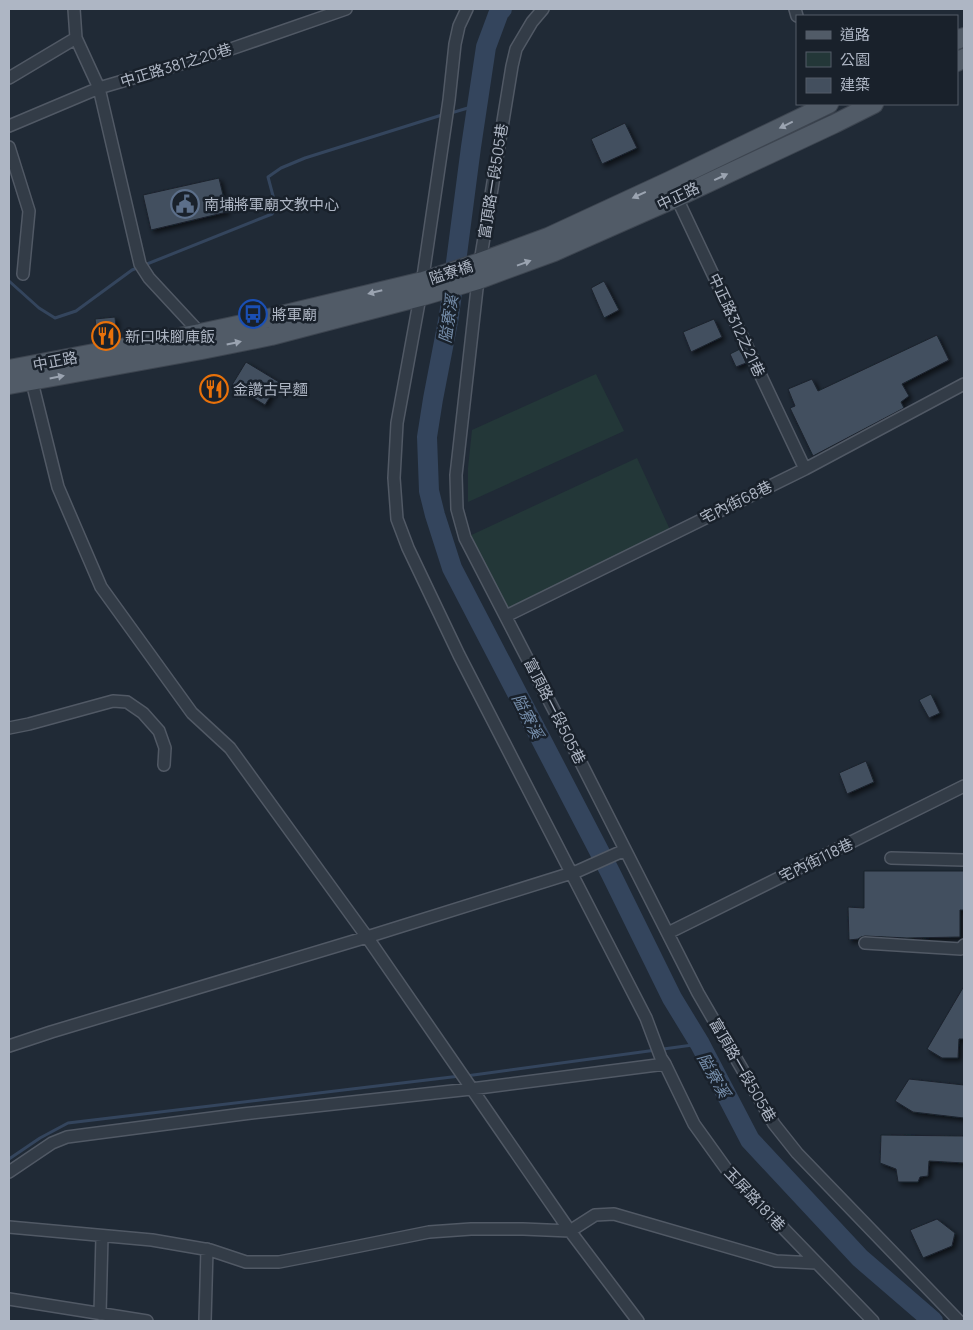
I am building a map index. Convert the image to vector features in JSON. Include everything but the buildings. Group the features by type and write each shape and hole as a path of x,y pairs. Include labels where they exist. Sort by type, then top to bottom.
{"main road":[{"name":"中正路","path":"479,271 548,237 669,182 826,105"},
{"name":"中正路","path":"479,271 554,252 676,198 872,105"},
{"name":"隘寮橋","path":"421,289 479,271"},
{"name":"中正路","path":"9,385 30,374 201,342 256,321 421,289"},
{"name":"中正路","path":"9,369 30,374"}],"street":[{"path":"74,9 76,38 99,88 140,264 149,278 201,342"},
{"name":"中正路381之20巷","path":"9,126 99,88 228,50 346,9"},
{"name":"玉屏路181巷","path":"467,9 455,44 421,289 397,423 394,478 397,519 408,548 460,655 575,872 646,1018 661,1056 694,1124 727,1170 873,1321"},
{"name":"富頂路一段505巷","path":"543,9 532,22 516,49 479,271 456,475 457,509 465,538 573,746 621,851 668,934 698,993 774,1124 796,1153 959,1321"},
{"path":"9,75 76,38"},
{"path":"828,105 834,124"},
{"path":"9,147 29,211 23,274"},
{"name":"中正路312之21巷","path":"669,182 805,468"},
{"path":"30,374 58,487 101,587 192,713 230,748 367,937 570,1231 638,1321"},
{"name":"宅內街68巷","path":"506,616 805,468 964,384"},
{"path":"9,728 113,701 127,702 143,713 159,731 165,748 164,765"},
{"name":"宅內街118巷","path":"668,934 964,786"},
{"path":"9,1046 575,872 621,851"},
{"path":"891,858 964,860"},
{"path":"865,943 963,947"},
{"path":"9,1172 52,1142 67,1137 661,1056"},
{"path":"9,1227 152,1240 207,1249 246,1262 279,1262 430,1232 471,1229 570,1231 595,1215 614,1214 776,1261 816,1263"},
{"path":"100,1314 102,1236"},
{"path":"204,1321 207,1249"},
{"path":"9,1299 146,1321"}],"green space":[{"path":"596,374 624,431 468,502 468,468 472,430"},
{"path":"637,458 672,534 509,614 465,538"}],"waterway":[{"name":"隘寮溪","path":"502,9 499,12 486,47 449,316 427,437 429,491 452,568 610,872 672,998 700,1044 750,1140 860,1258 933,1321"},
{"path":"451,113 478,105"},
{"path":"9,281 39,308 55,318 76,311 132,270 272,214 276,207 268,177 281,168 305,158 445,114"},
{"path":"466,1076 700,1044"},
{"path":"9,1159 40,1138 68,1123 460,1076"}],"place":[{"name":"南埔將軍廟文教中心","path":"185,204"},
{"name":"將軍廟","path":"253,314"},
{"name":"新口味腳庫飯","path":"106,336"},
{"name":"金讚古早麵","path":"214,389"}]}
